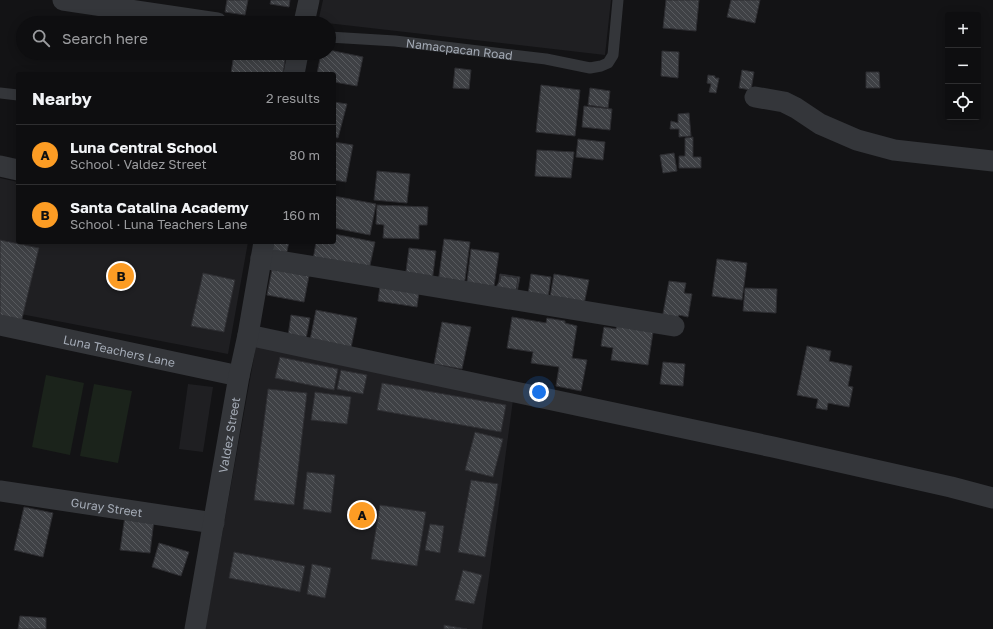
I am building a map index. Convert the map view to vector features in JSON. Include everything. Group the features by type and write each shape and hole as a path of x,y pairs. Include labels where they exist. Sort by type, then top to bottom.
{"street":[{"path":"63,0 170,16"},
{"path":"306,16 309,0"},
{"path":"294,72 297,60"},
{"path":"755,97 784,102 820,124 857,140 894,150 993,161"},
{"path":"0,166 16,170"},
{"path":"263,250 674,326"},
{"name":"Valdez Street","path":"195,629 239,376 263,250"},
{"name":"Luna Teachers Lane","path":"0,325 239,376"},
{"path":"248,335 765,446 951,487 993,498"},
{"name":"Guray Street","path":"0,491 214,524"}],"lane":[{"name":"Namacpacan Road","path":"336,37 403,42 546,59 590,68 601,66 608,62 612,56 618,0"},
{"path":"0,93 16,95"}],"shaded area":[{"path":"323,0 611,0 605,55 336,24 336,16 319,16"},
{"path":"0,178 16,182 16,244 248,244 228,354 0,310"},
{"path":"256,346 513,400 482,629 205,629"},
{"path":"46,375 84,383 70,455 32,447"},
{"path":"94,384 132,391 118,463 80,456"},
{"path":"188,384 213,387 203,452 179,449"}],"building":[{"path":"227,0 248,0 245,15 225,12"},
{"path":"271,0 290,0 289,7 270,4"},
{"path":"666,0 699,0 696,31 663,28"},
{"path":"731,0 760,0 755,23 727,17"},
{"path":"336,51 363,57 357,86 336,82 336,72 317,72 320,60 336,60"},
{"path":"662,51 679,52 678,78 661,76"},
{"path":"233,60 285,60 283,72 231,72"},
{"path":"455,68 471,70 469,89 453,88"},
{"path":"742,70 754,72 751,90 739,88"},
{"path":"866,72 879,72 880,88 866,88"},
{"path":"708,75 719,78 716,93 709,92 711,84 707,83"},
{"path":"541,85 580,90 575,136 536,132"},
{"path":"590,88 610,91 608,108 588,105"},
{"path":"336,102 347,104 338,138 336,138"},
{"path":"584,106 612,109 610,130 582,127"},
{"path":"689,113 691,136 679,137 679,129 670,129 671,121 678,123 678,114"},
{"path":"693,137 693,157 701,157 701,168 679,168 679,156 685,156 685,138"},
{"path":"578,139 605,142 603,160 576,157"},
{"path":"336,142 353,145 346,182 336,180"},
{"path":"537,150 574,152 571,178 535,176"},
{"path":"674,153 677,171 663,173 660,155"},
{"path":"377,171 410,174 407,203 374,200"},
{"path":"336,196 376,204 370,235 336,228"},
{"path":"377,205 428,207 427,225 419,225 419,239 383,238 384,225 376,224"},
{"path":"336,234 375,242 369,270 313,260 316,244 336,244"},
{"path":"444,239 470,242 464,287 438,283"},
{"path":"0,240 39,248 21,323 0,318"},
{"path":"271,244 289,244 286,256 269,252"},
{"path":"409,248 436,251 432,282 405,279"},
{"path":"471,249 499,253 493,293 466,290"},
{"path":"717,259 747,263 742,300 712,296"},
{"path":"272,269 309,276 304,302 267,295"},
{"path":"203,273 235,280 224,332 191,326"},
{"path":"500,274 520,277 516,297 497,294"},
{"path":"531,274 551,277 548,298 528,295"},
{"path":"554,274 589,280 583,309 549,303"},
{"path":"501,275 518,278 515,298 495,295"},
{"path":"669,281 686,283 684,293 692,294 688,317 679,315 677,322 662,319"},
{"path":"380,286 419,292 417,307 378,301"},
{"path":"745,288 777,289 776,313 743,311"},
{"path":"316,310 357,318 351,348 310,340"},
{"path":"291,315 310,318 306,339 288,336"},
{"path":"512,317 546,323 547,318 565,321 565,323 577,326 572,358 587,360 581,391 556,386 559,367 531,363 533,352 507,348"},
{"path":"618,321 654,326 648,365 611,360 613,348 601,346 604,327 616,329"},
{"path":"442,322 471,327 462,369 434,364"},
{"path":"807,346 831,351 829,361 852,366 848,386 853,387 849,407 828,403 827,410 816,408 818,399 797,395"},
{"path":"280,357 338,369 334,390 275,378"},
{"path":"663,362 685,364 683,386 660,384"},
{"path":"341,370 367,375 363,394 337,389"},
{"path":"382,383 506,405 501,432 377,410"},
{"path":"268,389 307,393 294,505 254,500"},
{"path":"315,392 351,397 347,424 311,420"},
{"path":"475,432 503,439 493,477 465,470"},
{"path":"307,472 335,475 331,513 303,509"},
{"path":"471,480 498,484 485,557 458,552"},
{"path":"380,505 426,512 417,566 371,559"},
{"path":"24,507 53,513 43,557 14,550"},
{"path":"125,516 154,520 150,553 120,550"},
{"path":"430,524 444,526 440,553 425,550"},
{"path":"159,543 189,552 181,576 152,567"},
{"path":"234,552 305,566 300,592 229,578"},
{"path":"312,564 331,568 325,598 307,594"},
{"path":"463,570 482,575 474,604 455,600"},
{"path":"20,616 46,618 46,629 18,629"},
{"path":"444,625 467,629 444,629"}],"place":[{"name":"Santa Catalina Academy","path":"121,276"},
{"name":"Luna Central School","path":"362,515"}]}
